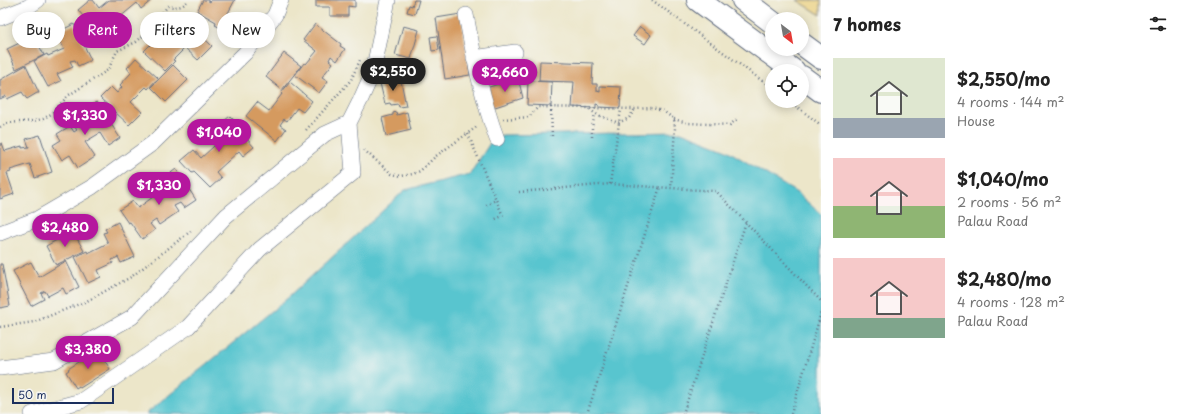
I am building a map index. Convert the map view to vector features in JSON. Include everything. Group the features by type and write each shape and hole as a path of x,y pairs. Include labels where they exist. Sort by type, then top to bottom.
{"highway":[{"path":"698,0 785,64"},
{"path":"743,0 765,17"},
{"path":"809,49 821,58"},
{"path":"809,82 821,91"}],"street":[{"path":"0,18 28,7 38,0"},
{"path":"0,233 37,219 92,187 153,143 245,53 275,15 281,0"},
{"path":"32,414 81,401 188,327 260,249 353,173 349,123 373,72 388,0"},
{"path":"466,15 474,58 488,112 497,139"},
{"path":"474,58 514,52"},
{"path":"0,368 54,361 132,317 226,216 324,134 349,123"}],"path":[{"path":"0,127 8,123 43,119 51,114 69,95 108,70 117,51 136,42 142,37 168,6 176,8 182,6 189,0"},
{"path":"652,0 765,83"},
{"path":"303,133 351,80 363,54"},
{"path":"551,107 552,137"},
{"path":"589,108 595,114 618,123 629,118 635,109"},
{"path":"652,108 663,111 674,119 687,123 730,125 737,119"},
{"path":"798,108 821,125"},
{"path":"610,184 621,109"},
{"path":"592,137 592,127 595,114"},
{"path":"671,188 675,128 674,119"},
{"path":"468,134 503,216 493,220"},
{"path":"519,192 610,184 716,191 821,300"},
{"path":"587,414 660,187"},
{"path":"486,205 496,200"},
{"path":"683,414 746,222"},
{"path":"0,328 34,322 87,301 132,277 194,229"},
{"path":"791,414 821,313"}],"sand":[{"path":"797,0 821,0 821,15"}],"water":[{"path":"681,132 725,149 797,193 821,214 821,414 146,414 289,297 405,190 470,174 492,140 502,135"}],"building":[{"path":"90,0 93,0 99,8 109,0 152,0 141,9 137,3 126,12 80,12 78,10"},
{"path":"203,0 210,2 211,0 235,0 229,12 217,12 217,26 215,25 216,22 209,18 209,12 197,11"},
{"path":"316,0 355,0 355,7 348,6 348,16 330,16 330,7 316,7"},
{"path":"414,0 419,0 415,14 407,12 409,5 412,6"},
{"path":"461,14 470,75 445,79 436,18"},
{"path":"73,24 73,48 85,48 91,60 78,66 75,60 70,61 73,67 57,74 61,81 48,87 34,61 47,54 48,56 65,48 65,28"},
{"path":"315,24 341,44 340,46 345,49 337,61 331,56 329,60 333,63 322,77 328,81 319,93 295,75 304,63 306,64 317,51 303,40"},
{"path":"403,26 419,30 411,59 395,55"},
{"path":"640,27 651,35 645,44 633,36"},
{"path":"437,36 439,50 432,51 430,37"},
{"path":"209,43 212,46 198,60 185,48 209,48"},
{"path":"12,47 12,48 40,48 44,55 16,69 7,49"},
{"path":"147,48 185,48 165,71 144,51"},
{"path":"284,53 301,66 282,90 266,77"},
{"path":"136,58 158,78 148,89 146,87 131,102 142,112 129,125 100,98 111,87 117,93 122,87 120,85 131,73 127,68"},
{"path":"540,61 593,63 592,84 597,84 597,91 600,92 600,86 621,87 620,108 599,107 599,105 596,104 596,108 572,107 574,82 539,81"},
{"path":"26,65 39,93 27,99 22,92 7,99 6,96 0,99 0,80"},
{"path":"173,65 188,80 166,102 151,87"},
{"path":"400,76 406,106 399,107 398,104 385,104 380,83 383,82 382,80"},
{"path":"518,78 523,98 492,108 486,88"},
{"path":"528,81 552,82 551,106 527,105"},
{"path":"290,82 312,101 303,112 297,108 287,121 284,119 280,125 286,129 277,141 246,116 257,102 269,111"},
{"path":"97,102 120,138 108,146 100,133 85,142 95,157 78,168 70,155 62,160 53,145 61,140 57,134 70,126 74,132 77,130 74,126 88,116 84,110"},
{"path":"396,112 397,115 407,112 411,130 386,136 382,118 393,115 393,113"},
{"path":"230,116 241,128 239,130 254,147 243,156 239,151 216,172 221,178 210,188 194,172 192,173 181,161 194,150 201,158 225,136 217,127"},
{"path":"40,135 52,172 35,178 30,164 10,170 11,172 7,173 14,194 0,199 0,144 2,143 5,151 22,146 22,148 29,147 26,139"},
{"path":"176,169 196,200 184,208 180,203 174,206 178,212 159,225 156,220 150,224 155,230 142,239 119,210 133,201 138,208 168,186 163,179"},
{"path":"118,222 135,257 121,263 118,257 112,260 113,263 98,270 101,277 88,283 75,257 87,251 88,253 108,243 103,233 107,232 105,229"},
{"path":"73,231 84,251 56,265 46,246"},
{"path":"66,261 79,287 66,294 63,288 48,296 45,291 41,293 44,299 31,306 13,271 31,262 39,277"},
{"path":"0,264 2,264 10,306 0,308"},
{"path":"98,350 110,369 80,388 79,386 76,388 66,372 69,370 68,369"}]}
